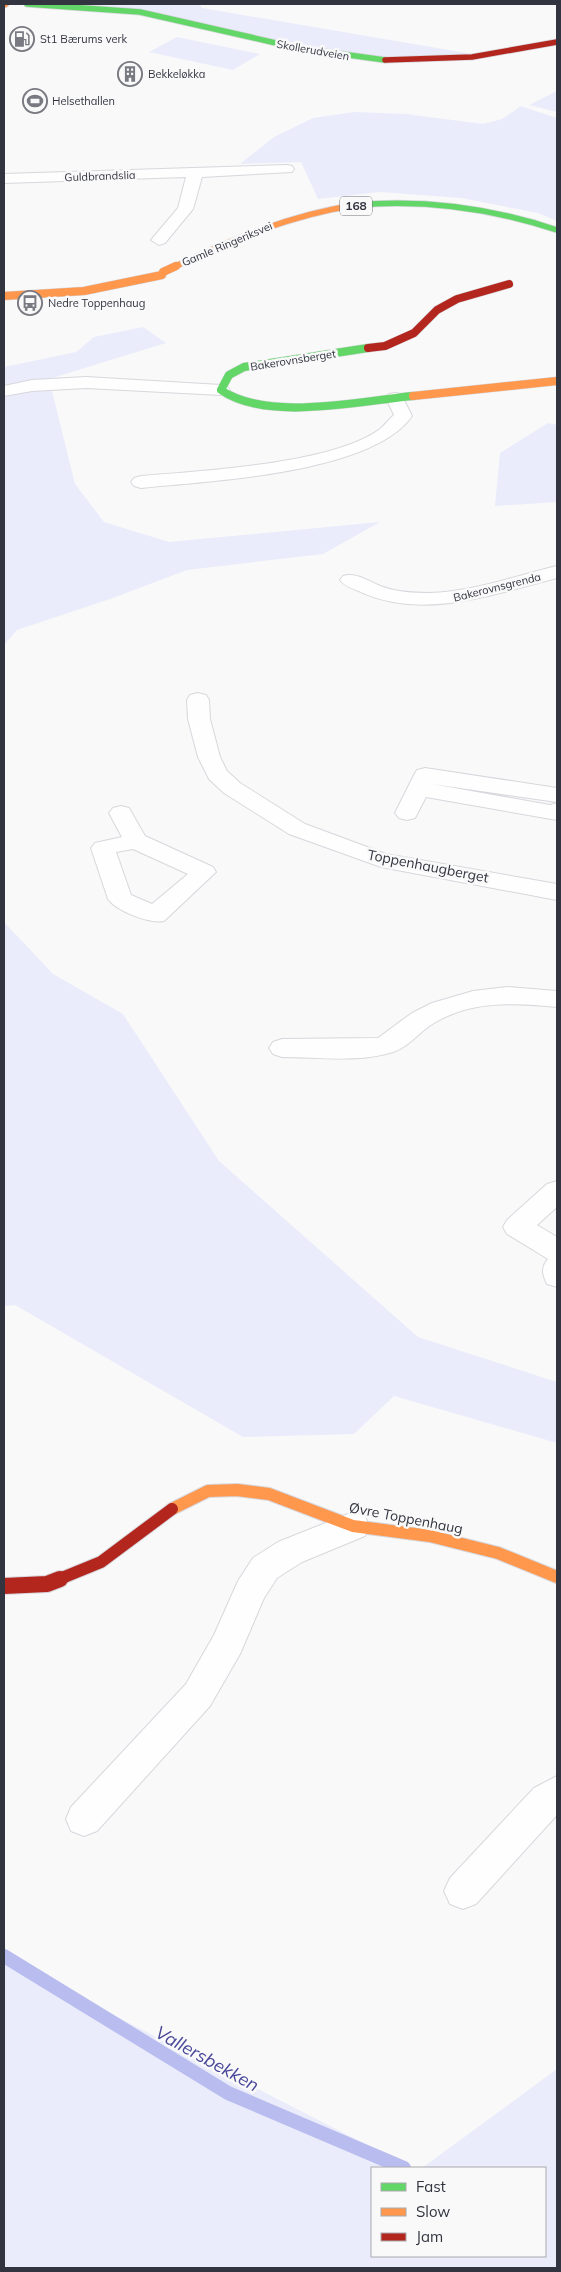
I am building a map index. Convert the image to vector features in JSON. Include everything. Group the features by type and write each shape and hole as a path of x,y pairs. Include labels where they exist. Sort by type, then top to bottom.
{"street":[{"name":"Skollerudveien","path":"27,4 69,4 152,15 284,46 353,57 407,60 469,58 516,52 557,42"},
{"name":"Guldbrandslia","path":"4,179 287,169"},
{"path":"159,240 185,209 195,173"},
{"name":"Gamle Ringeriksvei","path":"4,296 106,288 145,281 162,275 163,272 260,227 323,210 364,205 412,203 469,208 512,216 557,230"},
{"name":"Gamle Ringeriksvei","path":"4,289 39,289 92,285 163,272"},
{"name":"Bakerovnsberget","path":"220,390 223,380 244,367 267,362 385,346 400,341 414,333 437,310 457,299 509,284"},
{"path":"4,391 27,385 63,381 100,381 152,388 220,390 230,398 266,408 293,408 557,381"},
{"path":"141,482 290,465 352,449 386,434 398,424 403,416 395,398"},
{"name":"Bakerovnsgrenda","path":"350,580 371,591 401,598 455,599 557,572"},
{"name":"Toppenhaugberget","path":"198,700 199,719 209,757 218,774 232,788 297,829 381,860 557,892"},
{"path":"407,813 425,775 557,795"},
{"path":"419,789 556,813 557,810"},
{"path":"121,812 136,840"},
{"path":"282,1048 384,1046 427,1016 462,1001 499,996 537,995 557,999"},
{"path":"557,1191 517,1227 557,1251"},
{"path":"557,1267 557,1276"},
{"name":"Øvre Toppenhaug","path":"4,1586 46,1584 101,1562 174,1508 208,1491 237,1490 269,1494 353,1526 430,1536 498,1553 557,1577"},
{"path":"84,1819 198,1695 228,1644 250,1590 266,1568 290,1552 353,1526"},
{"path":"463,1891 547,1800 557,1793"}],"shaded area":[{"path":"68,4 199,4 202,8 472,54 407,60 313,52 132,12"},
{"path":"177,37 260,54 233,70 149,52"},
{"path":"557,91 557,112 529,105"},
{"path":"521,106 557,118 557,221 538,213 461,198 380,192 318,199 301,162 240,164 274,137 313,118 354,112 406,114 483,124 502,119"},
{"path":"143,327 166,343 49,379 75,484 104,522 169,542 380,522 323,554 187,570 113,598 17,630 4,645 4,367 76,352 94,337"},
{"path":"548,423 557,425 557,502 495,506 500,453"},
{"path":"4,922 53,974 123,1014 219,1161 418,1337 557,1382 557,1443 394,1396 354,1434 243,1437 15,1305 4,1306"},
{"path":"4,1959 410,2167 371,2167 371,2257 546,2257 546,2167 423,2167 557,2069 557,2268 4,2268"}],"waterway":[{"name":"Vallersbekken","path":"4,1956 228,2093 402,2167"}],"traffic: fast":[{"path":"27,4 92,7 140,12 298,48 356,58 385,60"},
{"path":"356,205 407,202 458,206 508,215 557,230"},
{"path":"368,348 244,367 229,375 224,381 221,390 229,396 246,403 264,407 283,408 413,396"}],"traffic: slow":[{"path":"4,296 84,291 162,275 163,272 211,249 256,230 303,215 356,205"},
{"path":"413,396 557,381"},
{"path":"172,1509 208,1491 237,1490 269,1494 353,1526 430,1536 498,1553 557,1577"}],"traffic: jam":[{"path":"385,60 429,60 493,55 557,42"},
{"path":"368,348 385,346 414,333 437,310 457,299 509,284"},
{"path":"4,1586 47,1584 101,1562 172,1509"}],"place":[{"name":"St1 Bærums verk","path":"22,39"},
{"name":"Bekkeløkka","path":"130,74"},
{"name":"Helsethallen","path":"35,101"},
{"name":"Nedre Toppenhaug","path":"30,303"}]}
